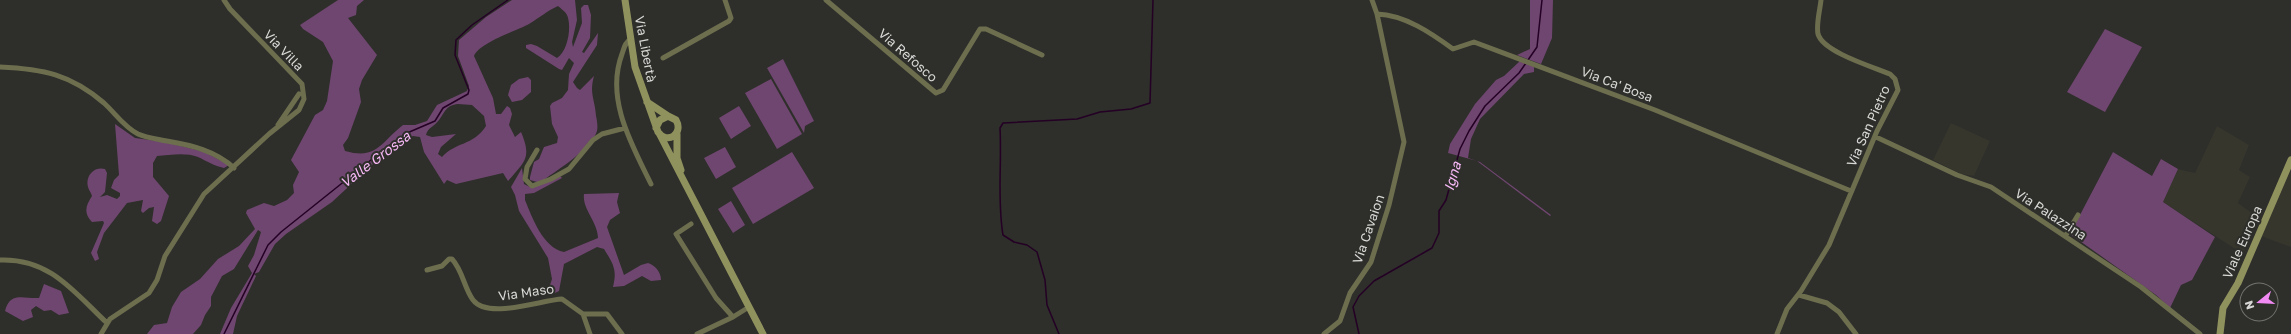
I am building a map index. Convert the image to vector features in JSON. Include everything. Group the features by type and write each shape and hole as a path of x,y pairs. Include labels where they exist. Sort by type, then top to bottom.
{"main road":[{"name":"Via Libertà","path":"625,0 635,67 656,128"},
{"name":"Via Libertà","path":"647,102 668,116"},
{"path":"685,181 677,158 678,124 674,118 668,116 660,120 656,128 685,181 763,334"},
{"path":"660,136 671,138 677,134"},
{"name":"Viale Europa","path":"2220,334 2223,308 2238,283 2291,160"}],"street":[{"name":"Via Villa","path":"107,323 117,314 149,293 157,280 165,256 200,200 276,128 299,110 304,99 304,87 230,9 224,0"},
{"path":"663,58 729,21 731,18 725,0"},
{"name":"Via Refosco","path":"826,0 936,93 942,90 980,29 986,29 1042,55"},
{"path":"1372,0 1377,14"},
{"name":"Via San Pietro","path":"1776,334 1787,309 1799,295 1829,245 1851,191 1898,90 1898,85 1890,74 1838,52 1821,40 1818,28 1821,0"},
{"name":"Via Ca' Bosa","path":"1377,14 1392,15 1430,32 1453,49 1474,42 1524,60 1655,110 1851,191"},
{"name":"Via Cavaion","path":"1324,334 1340,321 1347,298 1371,262 1388,210 1404,142 1377,14"},
{"path":"631,38 626,43 620,57 616,84 625,128 651,184"},
{"path":"0,67 40,70 59,75 104,103 129,129 139,134 194,147 212,153 234,168"},
{"path":"276,128 299,94"},
{"path":"537,150 527,167 525,178 532,186 551,179 568,169 593,140 602,134 625,128"},
{"name":"Via Palazzina","path":"1876,137 1957,175 1991,187 2066,235 2141,287 2200,334"},
{"path":"2066,235 2078,215"},
{"path":"691,224 676,234 716,298 733,317"},
{"name":"Via Maso","path":"427,270 442,266 449,258 452,259 459,268 472,299 478,305 485,308 521,306 562,299 584,314"},
{"path":"0,260 26,262 52,272 95,309 107,323 103,333"},
{"path":"1799,295 1828,303 1839,312 1856,334"},
{"path":"697,334 733,317 749,307"},
{"path":"590,334 584,314 607,314 622,334"}],"shaded area":[{"path":"338,0 364,0 357,6 356,15 348,18 377,55 362,80 359,89 361,102 348,138 343,145 345,151 364,153 383,144 403,125 415,125 427,121 437,105 467,91 469,86 458,56 459,40 486,17 512,0 575,0 577,20 572,42 573,47 582,23 581,8 584,5 588,5 591,15 590,38 582,52 584,53 598,33 597,45 573,82 580,90 594,76 592,92 597,121 597,131 594,138 582,151 545,179 560,176 562,178 534,193 525,194 525,200 539,231 544,238 550,245 564,252 598,238 596,226 585,205 584,194 619,193 617,202 620,213 610,220 607,227 624,275 641,265 648,263 657,269 661,280 651,281 642,276 624,286 613,287 615,276 614,268 604,249 597,247 564,264 559,291 553,294 548,291 552,279 548,258 519,211 515,195 511,187 522,168 524,184 532,188 537,182 530,180 534,162 539,159 544,147 557,143 558,137 552,124 550,106 552,103 562,98 568,90 569,74 574,63 569,58 562,70 559,69 526,48 526,45 531,44 537,46 557,58 561,55 568,38 569,25 567,15 558,6 529,24 483,46 474,56 493,98 496,114 501,114 507,106 510,108 512,114 509,125 515,137 521,132 526,148 525,159 519,169 508,181 503,173 456,184 447,180 444,184 424,152 420,137 413,136 408,138 386,152 332,202 286,234 275,244 259,272 254,274 256,276 237,316 233,334 220,334 231,308 252,273 248,266 254,255 261,232 258,230 234,269 222,276 211,297 211,306 201,325 193,334 147,334 154,325 167,323 172,307 181,292 200,279 218,259 239,246 255,229 246,213 247,210 264,203 274,206 287,200 294,193 293,185 299,172 291,160 315,115 323,110 327,101 333,61 323,42 303,29 300,25","holes":["458,104 472,105 484,116 486,126 470,141 447,152 442,157 438,154 441,147 456,134 432,137 426,135 427,132 437,122 446,109"]},
{"path":"1530,0 1553,0 1552,38 1541,64 1517,55 1530,49"},
{"path":"2105,29 2142,47 2105,112 2067,92"},
{"path":"783,59 814,121 805,126 804,133 767,68"},
{"path":"1520,61 1534,66 1534,72 1524,74 1480,119 1471,139 1468,158 1477,161 1448,153 1450,144 1475,104 1496,80 1504,76"},
{"path":"528,77 531,80 531,92 522,100 512,102 508,95 511,85 519,79"},
{"path":"771,79 802,134 777,149 745,93"},
{"path":"739,106 751,126 731,139 719,118"},
{"path":"1951,123 1990,141 1974,176 1961,174 1933,160"},
{"path":"115,124 135,138 165,142 205,152 229,165 224,168 220,167 193,155 178,154 157,156 153,163 153,177 169,196 161,221 157,224 152,221 154,207 149,208 143,213 141,211 143,200 127,203 104,233 97,252 99,259 95,261 91,253 104,223 103,221 92,222 87,215 86,209 92,196 87,183 89,176 94,170 101,168 105,169 107,173 105,192 100,197 107,195 117,199 120,196 120,193 111,188 114,180 119,175"},
{"path":"2217,126 2249,145 2239,170 2250,177 2238,203 2259,218 2243,254 2163,202 2178,169 2195,173"},
{"path":"725,147 736,167 716,179 704,158"},
{"path":"792,152 814,188 753,224 732,188"},
{"path":"2113,152 2152,176 2161,159 2178,169 2163,202 2215,237 2192,280 2181,285 2170,308 2156,295 2070,234"},
{"path":"1477,161 1480,162 1551,215 1550,216"},
{"path":"2291,170 2291,247 2261,236"},
{"path":"731,201 745,225 733,233 718,209"},
{"path":"44,284 61,291 69,313 59,315 51,310 44,311 36,306 31,310 33,317 23,321 5,311 7,305 14,298 39,298"}],"waterway":[{"name":"Valle Grossa","path":"224,334 268,245 281,232 391,144 407,133 435,121 443,108 468,94 469,90 455,55 456,40 472,25 508,0"},
{"path":"1059,334 1047,305 1045,280 1037,252 1027,245 1014,242 1003,235 1000,209 1000,128 1003,123 1077,119 1100,112 1131,109 1150,103 1153,0"},
{"name":"Igna","path":"1528,60 1537,47 1542,0"},
{"name":"Igna","path":"1359,334 1353,307 1359,296 1374,281 1432,248 1439,233 1439,211 1446,200 1460,149 1469,131 1485,106 1519,73 1526,63"}]}
